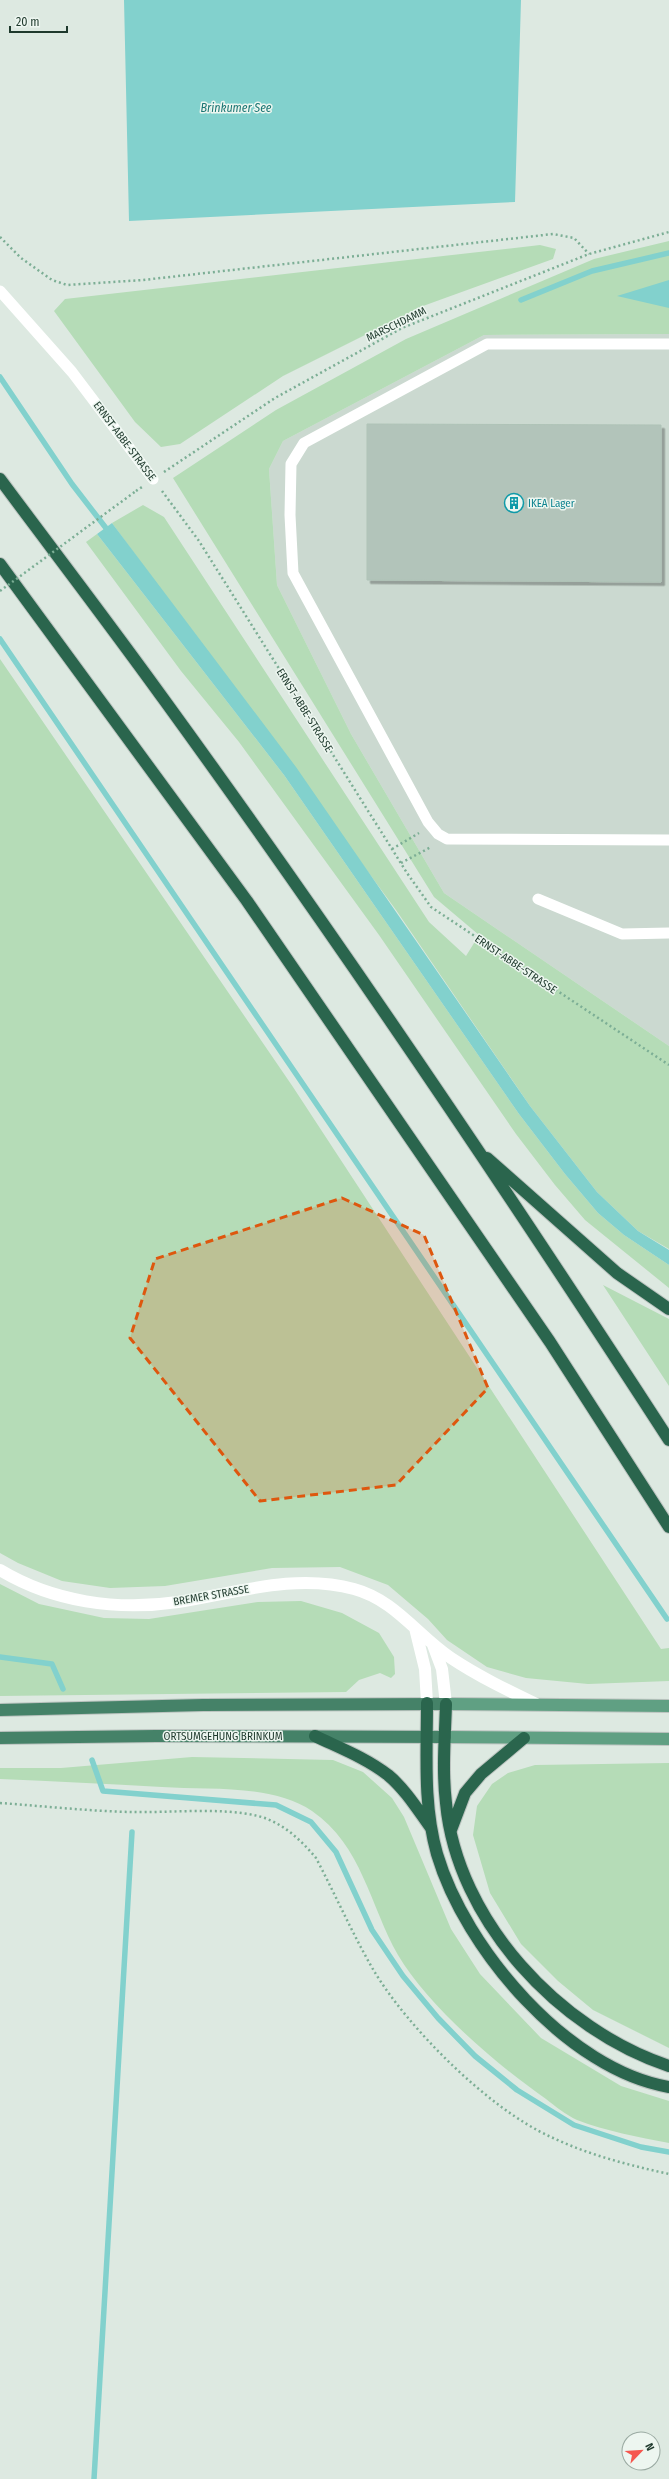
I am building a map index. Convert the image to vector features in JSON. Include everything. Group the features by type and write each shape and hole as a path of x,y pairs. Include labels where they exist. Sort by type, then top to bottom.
{"highway":[{"path":"0,479 170,707 287,873 590,1318 669,1440"},
{"path":"0,564 247,901 550,1342 669,1528"},
{"path":"474,1146 617,1273 669,1308"},
{"path":"427,1703 427,1788 432,1829 438,1855 448,1884 468,1925 489,1956 525,2001 566,2037 608,2065 656,2085 669,2087"},
{"path":"0,1710 196,1705 446,1704 446,1804 451,1831 460,1862 489,1922 507,1950 544,1990 588,2025 626,2049 669,2066"},
{"path":"315,1736 362,1758 388,1776 402,1790 432,1829"},
{"name":"ORTSUMGEHUNG BRINKUM","path":"0,1738 315,1736 445,1737"},
{"path":"451,1831 466,1793 481,1774 524,1738"}],"main road":[{"path":"446,1704 669,1706"},
{"path":"445,1737 669,1739"}],"street":[{"name":"BREMER STRASSE","path":"0,1570 53,1593 90,1602 129,1605 178,1602 272,1584 318,1583 354,1589 376,1597 394,1609 450,1658 486,1680 536,1704"},
{"path":"415,1628 425,1669 427,1703"},
{"name":"BREMER STRASSE","path":"432,1643 442,1669 446,1704"}],"lane":[{"name":"ERNST-ABBE-STRASSE","path":"0,290 72,372 153,479"},
{"path":"669,344 487,344 304,443 291,464 290,515 293,573 431,826 438,834 447,839 669,840"},
{"path":"538,899 622,934 669,933"}],"path":[{"name":"MARSCHDAMM","path":"153,479 275,398 402,328 589,254 669,232"},
{"path":"0,236 21,258 52,280 67,285 143,280 553,234 574,238 589,254"},
{"name":"ERNST-ABBE-STRASSE","path":"153,479 199,541 392,849 431,907 669,1066"},
{"name":"ERNST-ABBE-STRASSE","path":"0,591 136,491"},
{"path":"392,849 431,826"},
{"path":"401,863 447,839"},
{"path":"0,1803 129,1812 228,1813 258,1816 282,1826 303,1843 316,1858 374,1971 399,2007 452,2064 504,2108 550,2137 611,2161 669,2174"}],"highlighted area":[{"path":"342,1198 424,1235 488,1388 396,1485 260,1501 130,1338 155,1259"}],"shaded area":[{"path":"669,334 669,1046 444,893 351,734 277,585 269,469 283,441 484,335"}],"green space":[{"path":"669,241 669,334 484,335 283,441 269,469 277,585 351,734 444,893 669,1046 669,1249 638,1231 597,1192 530,1106 396,910 112,523 143,505 164,517 429,922 466,956 479,935 434,897 173,478 276,410 406,339 594,259"},
{"path":"540,245 556,249 553,259 423,306 283,376 180,444 161,447 135,422 54,311 65,299"},
{"path":"97,534 284,775 519,1114 565,1174 598,1213 624,1235 669,1265 669,1288 585,1220 555,1185 516,1134 379,935 239,742 181,671 86,542"},
{"path":"0,659 293,1087 661,1649 669,1648 669,1681 588,1684 526,1678 487,1667 447,1640 428,1619 388,1585 340,1567 272,1568 165,1586 110,1588 62,1581 18,1563 0,1553"},
{"path":"603,1285 669,1319 669,1386"},
{"path":"0,1584 39,1604 104,1618 149,1619 258,1602 301,1601 342,1613 379,1633 394,1657 395,1674 391,1678 380,1673 359,1680 346,1692 0,1696"},
{"path":"192,1757 333,1760 363,1772 392,1798 404,1817 451,1929 480,1974 541,2038 621,2086 669,2101 669,2143 611,2131 573,2118 506,2069 465,2033 427,1994 398,1955 388,1936 363,1877 343,1841 329,1825 312,1811 296,1802 259,1792 239,1790 0,1779 0,1768 61,1768"},
{"path":"669,1763 669,2048 593,2010 558,1981 521,1944 490,1893 473,1835 477,1806 492,1784 508,1773 535,1765"}],"water":[{"name":"Brinkumer See","path":"124,0 521,0 515,202 129,221"},
{"path":"669,280 669,308 617,296"},
{"path":"112,523 296,767 530,1106 597,1192 638,1231 669,1250 669,1265 624,1235 598,1213 565,1174 519,1114 284,775 97,534"}],"building":[{"name":"IKEA Lager","path":"367,424 661,425 661,582 367,580"}],"waterway":[{"path":"521,300 592,271 669,253"},
{"path":"0,377 72,484 109,532"},
{"path":"0,639 667,1619"},
{"path":"0,1657 52,1664 63,1689"},
{"path":"92,1760 103,1791 276,1805 311,1822 336,1852 372,1930 403,1976 438,2018 475,2056 517,2090 574,2125 641,2147 669,2152"},
{"path":"94,2479 132,1832"}],"place":[{"name":"IKEA Lager","path":"514,503"}]}
